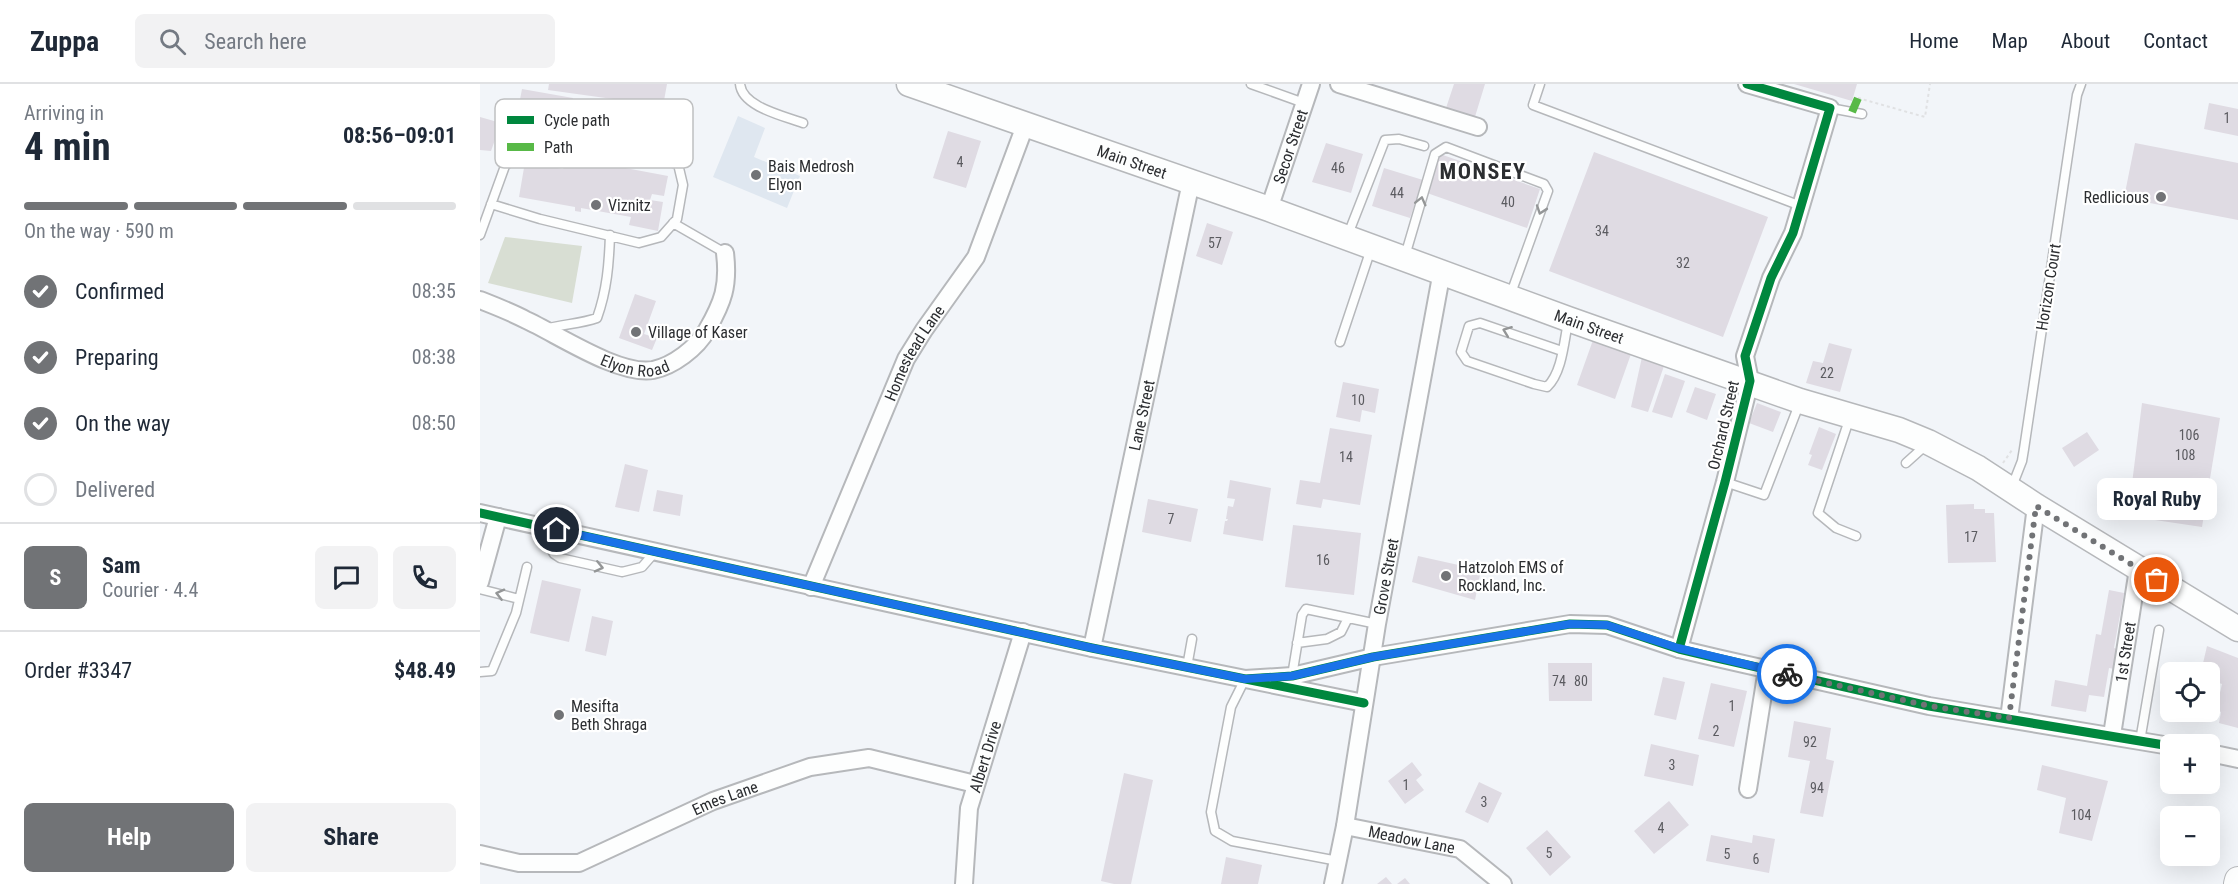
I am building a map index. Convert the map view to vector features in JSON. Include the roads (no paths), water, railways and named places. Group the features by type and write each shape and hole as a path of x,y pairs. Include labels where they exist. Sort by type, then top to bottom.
{"main road":[{"name":"Main Street","path":"909,84 1405,257 1568,319 1850,417 1899,430 1978,468 2238,629"}],"street":[{"name":"Secor Street","path":"1269,209 1311,84"},
{"path":"1339,84 1478,127"},
{"path":"1747,84 1830,108"},
{"name":"Orchard Street","path":"1678,648 1725,482 1750,381 1744,356 1771,278 1793,233 1830,108"},
{"name":"Homestead Lane","path":"810,587 906,359 976,256 1026,123"},
{"name":"Lane Street","path":"1092,648 1191,182"},
{"name":"Elyon Road","path":"480,300 602,359 630,368 652,370 690,351 702,339 724,296 728,274 725,253"},
{"name":"Grove Street","path":"1333,884 1345,826 1377,624 1442,271"},
{"path":"2009,718 2036,506"},
{"path":"480,513 1092,648 1365,703"},
{"path":"480,582 498,517"},
{"name":"1st Street","path":"2112,735 2139,569"},
{"path":"1245,679 1292,676 1373,657 1570,624 1607,625 1678,648 1929,706 2160,744"},
{"name":"Albert Drive","path":"964,884 969,808 1023,632"},
{"path":"1748,789 1767,669"},
{"path":"2220,755 2238,759"},
{"name":"Emes Lane","path":"480,854 519,863 579,863 714,801 810,768 869,758 975,784"},
{"name":"Meadow Lane","path":"1345,826 1460,849 1503,884"}],"lane":[{"path":"740,84 741,92 750,102 803,123"},
{"path":"1251,84 1304,103"},
{"path":"1540,84 1533,105 1801,206"},
{"name":"Horizon Court","path":"2002,483 2022,461 2077,95 2081,84"},
{"path":"1830,108 1862,114"},
{"path":"1347,237 1385,140 1399,139 1424,146"},
{"path":"1405,257 1435,154 1446,147 1457,151 1545,184 1548,191 1510,296"},
{"path":"480,235 504,168"},
{"path":"491,204 639,243 661,237 678,219 683,185 679,168"},
{"path":"674,223 725,253"},
{"path":"544,329 564,324 582,323 597,318 604,298 608,275 610,236"},
{"path":"1340,342 1372,246"},
{"path":"1562,351 1480,323 1469,326 1461,352 1467,361 1547,387 1552,382 1562,351 1568,319"},
{"path":"1725,482 1764,495 1800,400"},
{"path":"1850,417 1818,513 1836,528 1856,536"},
{"path":"1906,463 1928,442"},
{"path":"537,526 554,554 560,558 622,572 642,567 656,552"},
{"path":"480,672 492,671 516,613 527,567"},
{"path":"480,589 519,599"},
{"path":"1292,676 1302,615 1306,609 1377,624"},
{"path":"1298,643 1327,639 1341,632 1348,618"},
{"path":"2140,741 2159,630"},
{"path":"1186,667 1192,639"},
{"path":"1245,679 1231,707 1211,812 1215,831 1232,841 1338,861"}],"place":[{"name":"Bais Medrosh Elyon","path":"756,175"},
{"name":"Redlicious","path":"2161,197"},
{"name":"Viznitz","path":"596,205"},
{"name":"Village of Kaser","path":"636,332"},
{"name":"Hatzoloh EMS of Rockland, Inc.","path":"1446,576"},
{"name":"Royal Ruby","path":"2157,580"},
{"name":"Mesifta Beth Shraga","path":"559,715"}],"district":[{"name":"MONSEY","path":"1483,171"}]}
